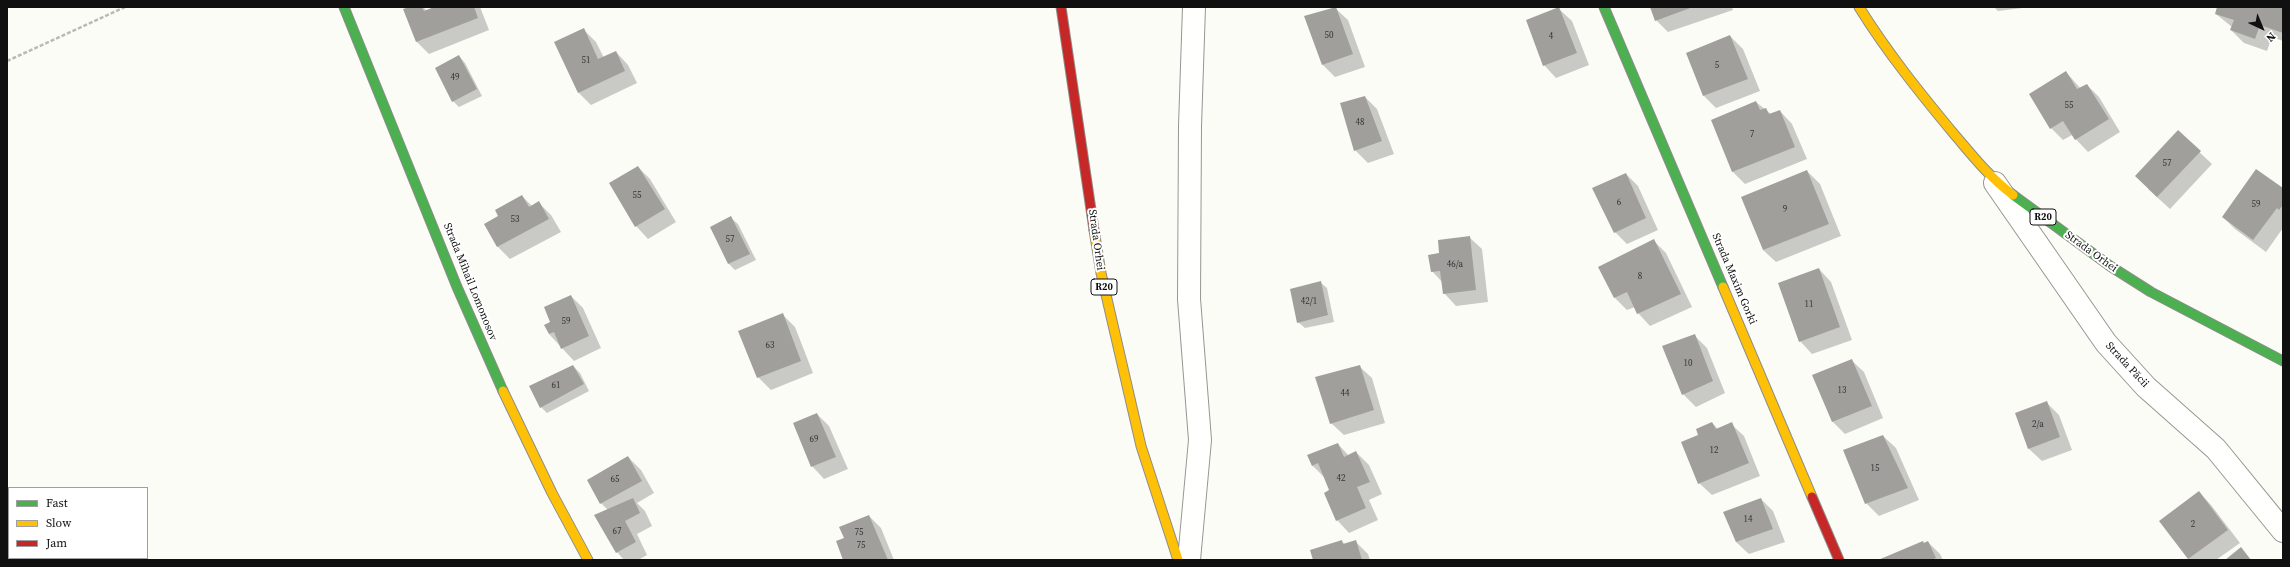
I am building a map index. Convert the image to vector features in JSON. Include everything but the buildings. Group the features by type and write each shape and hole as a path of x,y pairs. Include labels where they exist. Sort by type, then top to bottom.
{"main road":[{"name":"Strada Mihail Lomonosov","path":"344,7 492,368 555,501 588,560"},
{"name":"Strada Orhei","path":"1061,7 1101,273 1141,446 1178,560"},
{"name":"Strada Maxim Gorki","path":"1604,7 1839,560"},
{"name":"Strada Orhei","path":"1859,7 1882,43 1939,116 1993,180 2110,266 2151,292 2283,361"}],"street":[{"path":"1189,560 1200,440 1189,299 1190,126 1194,7"},
{"name":"Strada Păcii","path":"1993,180 2106,343 2146,387 2216,449 2283,532"}],"path":[{"path":"7,61 125,7"}],"traffic: fast":[{"path":"344,7 457,287 503,391"},
{"path":"1604,7 1723,287"},
{"path":"2013,195 2110,266 2151,292 2283,361"}],"traffic: slow":[{"path":"1859,7 1892,56 1941,119 1996,181 2013,195"},
{"path":"1094,230 1101,273 1141,446 1178,560"},
{"path":"1723,287 1812,497"},
{"path":"503,391 552,493 588,560"}],"traffic: jam":[{"path":"1061,7 1094,230"},
{"path":"1812,497 1839,560"}]}
